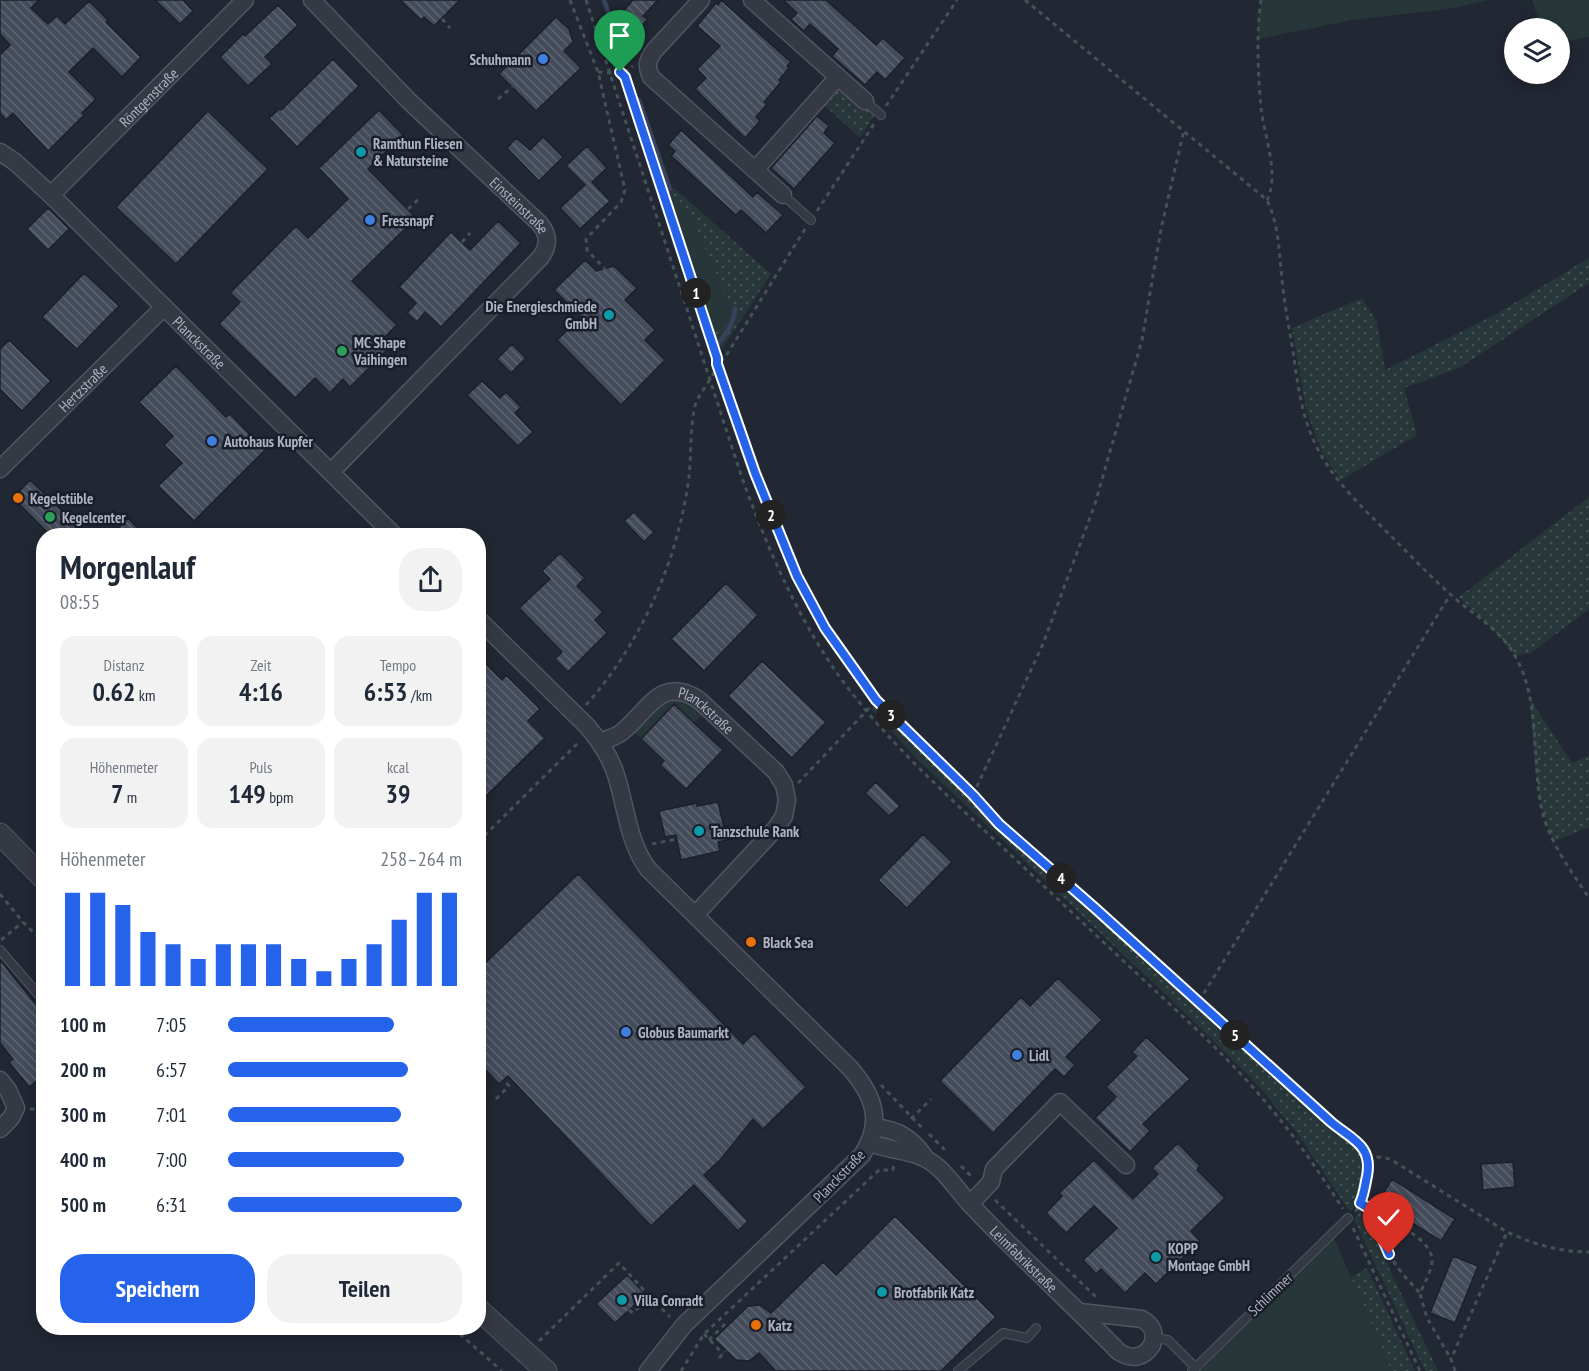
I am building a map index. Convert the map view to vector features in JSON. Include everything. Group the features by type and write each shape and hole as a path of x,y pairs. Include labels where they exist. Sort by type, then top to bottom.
{"street":[{"name":"Röntgenstraße","path":"51,195 245,0"},
{"name":"Einsteinstraße","path":"312,0 409,102 545,229 547,239 546,249 541,257 331,471"},
{"path":"701,0 654,51 648,60 647,68 651,77 783,195"},
{"path":"752,0 865,101"},
{"path":"755,170 838,77"},
{"name":"Planckstraße","path":"0,152 15,162 51,195 387,528"},
{"name":"Hertzstraße","path":"0,469 164,307"},
{"path":"486,627 600,742 616,773 638,854 648,869 856,1075 871,1100 874,1114 872,1134"},
{"name":"Planckstraße","path":"600,742 622,732 654,699 664,693 683,692 699,700 781,778 787,800 781,823 695,915"},
{"path":"0,834 36,871"},
{"path":"0,1080 8,1090 16,1108 11,1118 0,1129"},
{"path":"970,1204 991,1182 994,1170 1060,1102 1126,1165"},
{"name":"Leimfabrikstraße","path":"872,1134 892,1129 898,1141 937,1167 970,1204 1126,1356 1137,1357 1145,1354 1154,1338"},
{"name":"Planckstraße","path":"648,1371 684,1325 862,1155 872,1134"},
{"path":"1080,1312 1142,1319 1151,1326 1154,1338"},
{"path":"486,1316 546,1371"}],"lane":[{"path":"865,101 881,115"},
{"path":"783,195 811,220"},
{"path":"0,950 36,992"},
{"name":"Schlimmer","path":"1194,1369 1348,1218"},
{"path":"958,1371 1003,1333 1027,1338 1036,1328"},
{"path":"1154,1338 1168,1340 1194,1369"}],"path":[{"path":"570,0 598,72 625,190 621,202 586,239 587,250 605,269"},
{"path":"586,0 742,478 784,582 813,636 866,711 915,764 1181,1015 1252,1086 1293,1136 1348,1218 1420,1371"},
{"path":"576,716 600,688 627,650 650,609 664,574 685,502 695,408 702,389 717,364 724,359 811,220 957,0"},
{"path":"1025,0 1267,200 1273,214 1278,239 1282,282 1304,414 1320,455 1338,482 1450,595 1499,635 1515,656 1525,678 1530,699 1536,774 1542,809 1553,842 1589,898"},
{"path":"1261,0 1258,18 1261,108 1272,178 1271,191 1267,200"},
{"path":"442,19 450,28"},
{"path":"598,72 623,74 625,77 717,358 717,364 755,473 797,576 825,628 876,700 973,795 999,824 1199,1001 1331,1122 1360,1144 1369,1167 1360,1203 1348,1218"},
{"path":"498,99 512,87"},
{"path":"973,795 1043,645 1095,504 1142,340 1161,229 1184,130"},
{"path":"408,209 421,197"},
{"path":"462,242 470,233"},
{"path":"1199,1001 1450,595"},
{"path":"859,717 876,700"},
{"path":"486,834 579,742"},
{"path":"659,843 677,839"},
{"path":"0,894 36,935"},
{"path":"0,941 23,922"},
{"path":"496,1099 509,1086 504,1080"},
{"path":"881,1084 952,1158"},
{"path":"681,1371 704,1334 879,1170 893,1170 903,1126 931,1100"},
{"path":"1368,1160 1378,1157 1390,1159 1507,1232 1548,1247 1589,1252"},
{"path":"960,1165 1103,1305 1103,1314"},
{"path":"1360,1203 1423,1241 1431,1252 1431,1266 1420,1293"},
{"path":"1379,1214 1380,1233 1395,1264 1420,1293 1427,1318 1451,1359 1455,1371"},
{"path":"1451,1359 1507,1232"},
{"path":"539,1340 619,1263 670,1317"},
{"path":"629,1274 633,1270"},
{"path":"630,1310 633,1313 651,1297"},
{"path":"709,1340 725,1324 727,1326"},
{"path":"704,1334 725,1353 719,1358"},
{"path":"461,1335 502,1371"}],"shaded area":[{"path":"1262,0 1489,0 1448,9 1352,20 1259,39 1258,18"},
{"path":"1532,0 1589,0 1589,37 1570,41 1570,18 1538,18"},
{"path":"838,81 875,114 860,138 820,101"},
{"path":"674,188 771,274 722,349 711,326 718,328 667,190"},
{"path":"667,190 689,210 732,310 732,318 728,326 723,328 711,326"},
{"path":"1589,258 1589,283 1459,368 1404,388 1417,435 1341,480 1323,454 1306,410 1292,328 1362,298 1377,322 1385,370 1498,313"},
{"path":"1589,497 1589,609 1531,653 1515,656 1499,635 1459,597"},
{"path":"682,698 704,713 694,723 641,739 632,730 662,701"},
{"path":"1530,699 1572,763 1589,755 1589,827 1553,842 1542,809 1536,774"},
{"path":"876,704 970,797 994,825 1357,1147 1361,1153 1364,1169 1358,1197 1350,1212 1297,1133 1256,1083 919,761 871,709"},
{"path":"1361,1209 1438,1371 1425,1371 1354,1219"},
{"path":"1334,1238 1391,1371 1200,1371 1211,1359"},
{"path":"1367,1268 1415,1371 1391,1371 1351,1277"}],"building":[{"path":"0,0 39,0 31,8 48,24 57,16 65,24 89,1 108,20 106,22 141,57 122,77 93,48 69,72 96,99 82,113 84,115 48,151 13,113 6,120 0,113 0,55 10,45 0,34"},
{"path":"155,0 183,0 193,11 180,24"},
{"path":"400,0 460,0 434,26 424,17 421,20"},
{"path":"633,0 658,0 643,16 648,19 632,37 618,25 623,20 619,16"},
{"path":"721,0 791,62 779,80 781,82 764,102 767,104 756,117 760,121 745,138 695,89 706,78 697,69 720,46 697,26"},
{"path":"783,0 826,0 876,45 883,38 905,58 885,80 877,72 865,85 832,56 838,49 810,24 804,31 791,19 797,13"},
{"path":"278,5 298,25 265,57 272,64 248,86 220,57"},
{"name":"Schuhmann","path":"556,17 569,29 573,42 564,51 581,68 536,111 499,74"},
{"path":"333,59 359,86 297,147 269,118 279,109 281,110"},
{"path":"379,110 403,135 368,169 416,218 352,281 397,325 384,338 392,345 350,387 343,379 330,393 315,378 295,398 219,324 240,302 230,293 296,226 308,238 348,199 319,168"},
{"path":"208,111 268,169 176,264 116,207"},
{"path":"817,116 829,126 824,133 835,143 794,189 771,168"},
{"path":"681,130 753,197 757,192 783,215 766,233 741,210 736,215 671,156 675,151 668,145"},
{"path":"543,137 563,157 539,181 507,148 516,138 530,150"},
{"path":"587,146 607,168 592,182 610,201 580,229 560,208 585,185 566,166"},
{"path":"48,208 69,229 48,250 27,229"},
{"path":"498,221 521,243 441,327 425,312 417,322 407,313 416,303 399,287 451,232 470,250"},
{"path":"585,260 596,271 614,266 637,288 625,300 655,330 645,340 665,360 621,405 557,340 581,317 554,290"},
{"path":"84,273 119,306 77,349 42,317"},
{"path":"9,340 51,381 22,411 0,389 0,349"},
{"path":"512,344 526,358 511,373 497,359"},
{"name":"Autohaus Kupfer","path":"176,366 226,417 230,414 265,450 194,521 158,486 182,463 164,445 173,436 139,402"},
{"path":"482,381 500,398 506,392 521,407 515,413 533,432 518,446 467,395"},
{"name":"Kegelcenter","path":"30,480 80,528 43,528 13,498"},
{"path":"634,512 654,532 644,542 624,521"},
{"path":"128,518 137,528 119,528"},
{"path":"560,553 585,578 577,586 603,612 595,620 607,633 568,672 555,659 562,652 519,608 550,579 542,571"},
{"path":"726,583 758,615 704,671 671,639"},
{"path":"762,661 826,722 792,758 728,696"},
{"path":"486,664 502,680 506,675 540,709 528,721 545,738 486,796"},
{"path":"674,704 723,750 686,789 660,765 664,761 641,739"},
{"path":"876,782 900,806 889,816 865,793"},
{"name":"Tanzschule Rank","path":"718,802 724,827 733,825 736,838 718,842 720,851 681,860 676,835 665,837 659,811 697,803 697,806"},
{"path":"923,834 952,862 907,908 878,880"},
{"path":"578,874 743,1044 754,1033 806,1087 763,1129 753,1119 721,1159 704,1175 748,1221 738,1231 694,1185 651,1226 508,1076 499,1084 486,1070 486,962"},
{"path":"0,960 36,1004 36,1081 29,1087 9,1062 13,1059 0,1043"},
{"name":"Lidl","path":"1058,978 1102,1020 1066,1057 1075,1065 1064,1077 1055,1069 993,1133 940,1081 1021,997 1030,1006"},
{"path":"1146,1037 1190,1079 1143,1124 1150,1131 1130,1152 1095,1118 1116,1097 1106,1087 1137,1056 1132,1052"},
{"path":"1178,1143 1200,1166 1197,1170 1225,1198 1191,1231 1200,1241 1156,1284 1145,1273 1125,1293 1101,1269 1096,1274 1083,1260 1117,1228 1094,1206 1066,1233 1046,1213 1062,1196 1059,1193 1094,1160 1133,1199 1158,1174 1152,1168"},
{"path":"1513,1162 1515,1187 1483,1190 1481,1164"},
{"path":"1392,1179 1455,1219 1441,1241 1378,1202"},
{"name":"Brotfabrik Katz","path":"895,1216 996,1317 941,1371 776,1371 759,1353 749,1361 736,1360 714,1339 748,1306 760,1305 771,1313 823,1262 836,1275"},
{"path":"1453,1256 1478,1266 1455,1323 1430,1313"},
{"name":"Villa Conradt","path":"627,1275 652,1301 639,1301 615,1323 596,1304"}],"waterway":[{"path":"604,0 622,52"},
{"path":"639,100 670,189"},
{"path":"719,343 732,323 735,309"},
{"path":"720,379 723,389"}],"place":[{"name":"Schuhmann","path":"543,59"},
{"name":"Ramthun Fliesen & Natursteine","path":"361,152"},
{"name":"Fressnapf","path":"370,220"},
{"name":"Die Energieschmiede GmbH","path":"609,315"},
{"name":"MC Shape Vaihingen","path":"342,351"},
{"name":"Autohaus Kupfer","path":"212,441"},
{"name":"Kegelstüble","path":"18,498"},
{"name":"Kegelcenter","path":"50,517"},
{"name":"Tanzschule Rank","path":"699,831"},
{"name":"Black Sea","path":"751,942"},
{"name":"Globus Baumarkt","path":"626,1032"},
{"name":"Lidl","path":"1017,1055"},
{"name":"KOPP Montage GmbH","path":"1156,1257"},
{"name":"Brotfabrik Katz","path":"882,1292"},
{"name":"Villa Conradt","path":"622,1300"},
{"name":"Katz","path":"756,1325"}],"route":[{"path":"620,72 625,77 717,358 717,364 755,473 797,576 825,628 876,700 973,795 999,824 1199,1001 1331,1122 1360,1144 1368,1157 1369,1167 1360,1203 1379,1214 1378,1225 1389,1254"}]}
